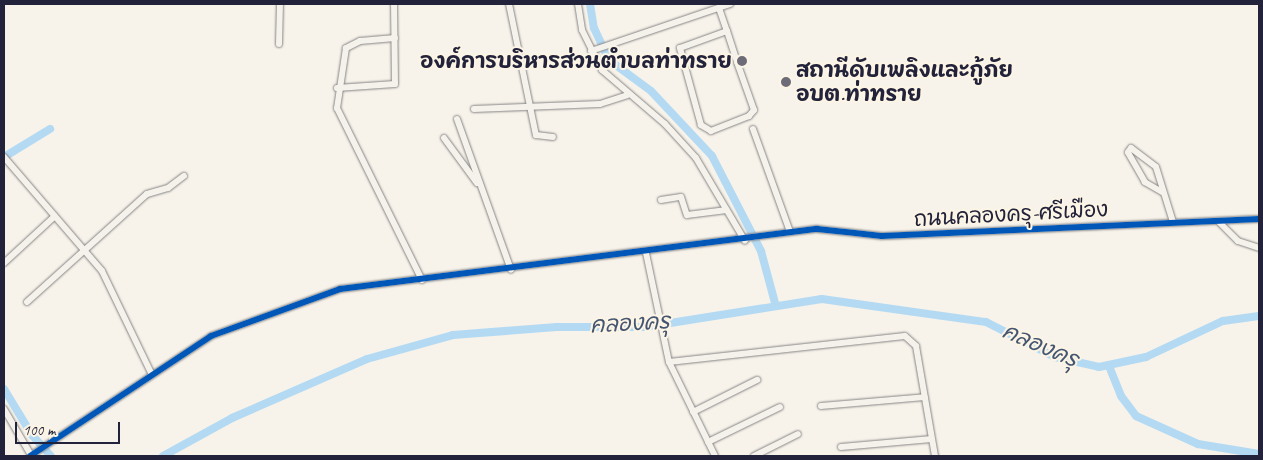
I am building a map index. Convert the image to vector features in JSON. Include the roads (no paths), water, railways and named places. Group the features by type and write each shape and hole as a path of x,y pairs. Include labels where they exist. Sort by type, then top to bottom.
{"street":[{"path":"279,44 280,4"},
{"path":"337,88 395,84 394,4"},
{"path":"509,4 536,138 553,137"},
{"path":"578,4 593,50 602,70 627,95 660,120 696,158 747,241"},
{"path":"593,50 730,4"},
{"path":"719,8 727,31 754,110 749,116 711,131 701,125 680,48 727,31"},
{"path":"395,38 351,43 342,55 337,88 339,115 422,280"},
{"path":"474,109 600,104 627,95"},
{"path":"457,119 511,270"},
{"path":"753,129 790,232"},
{"path":"444,138 481,188"},
{"path":"1162,192 1145,182 1128,152 1131,148 1151,160 1173,222"},
{"path":"4,157 102,272 151,373"},
{"path":"26,302 147,194 168,188 184,176"},
{"path":"661,200 681,197 687,216 727,210"},
{"path":"4,263 56,216"},
{"name":"ถนนคลองครุ-ศรีเมือง","path":"30,456 151,373 211,336 306,298 340,289 747,241 790,232 841,228 899,236 1259,219"},
{"path":"1218,221 1238,241 1259,248"},
{"path":"646,253 656,309 669,362 715,456"},
{"path":"669,362 905,336 916,346 935,456"},
{"path":"693,412 757,380"},
{"path":"821,406 925,397"},
{"path":"708,442 780,407"},
{"path":"4,410 30,456"},
{"path":"754,456 798,434"},
{"path":"841,447 932,439"}],"waterway":[{"path":"590,4 594,28 609,60 651,91 712,156 761,251 775,303"},
{"path":"4,157 50,129"},
{"name":"คลองครุ","path":"163,456 232,418 367,359 453,335 557,327 645,327 822,299 986,322 1055,357 1099,367 1146,357 1223,321 1259,316"},
{"name":"คลองครุ","path":"1109,366 1121,396 1136,416 1198,444 1259,454"},
{"path":"4,389 32,435 51,456"}],"place":[{"name":"องค์การบริหารส่วนตำบลท่าทราย","path":"742,61"},
{"name":"สถานีดับเพลิงและกู้ภัย อบต.ท่าทราย","path":"786,82"}]}
